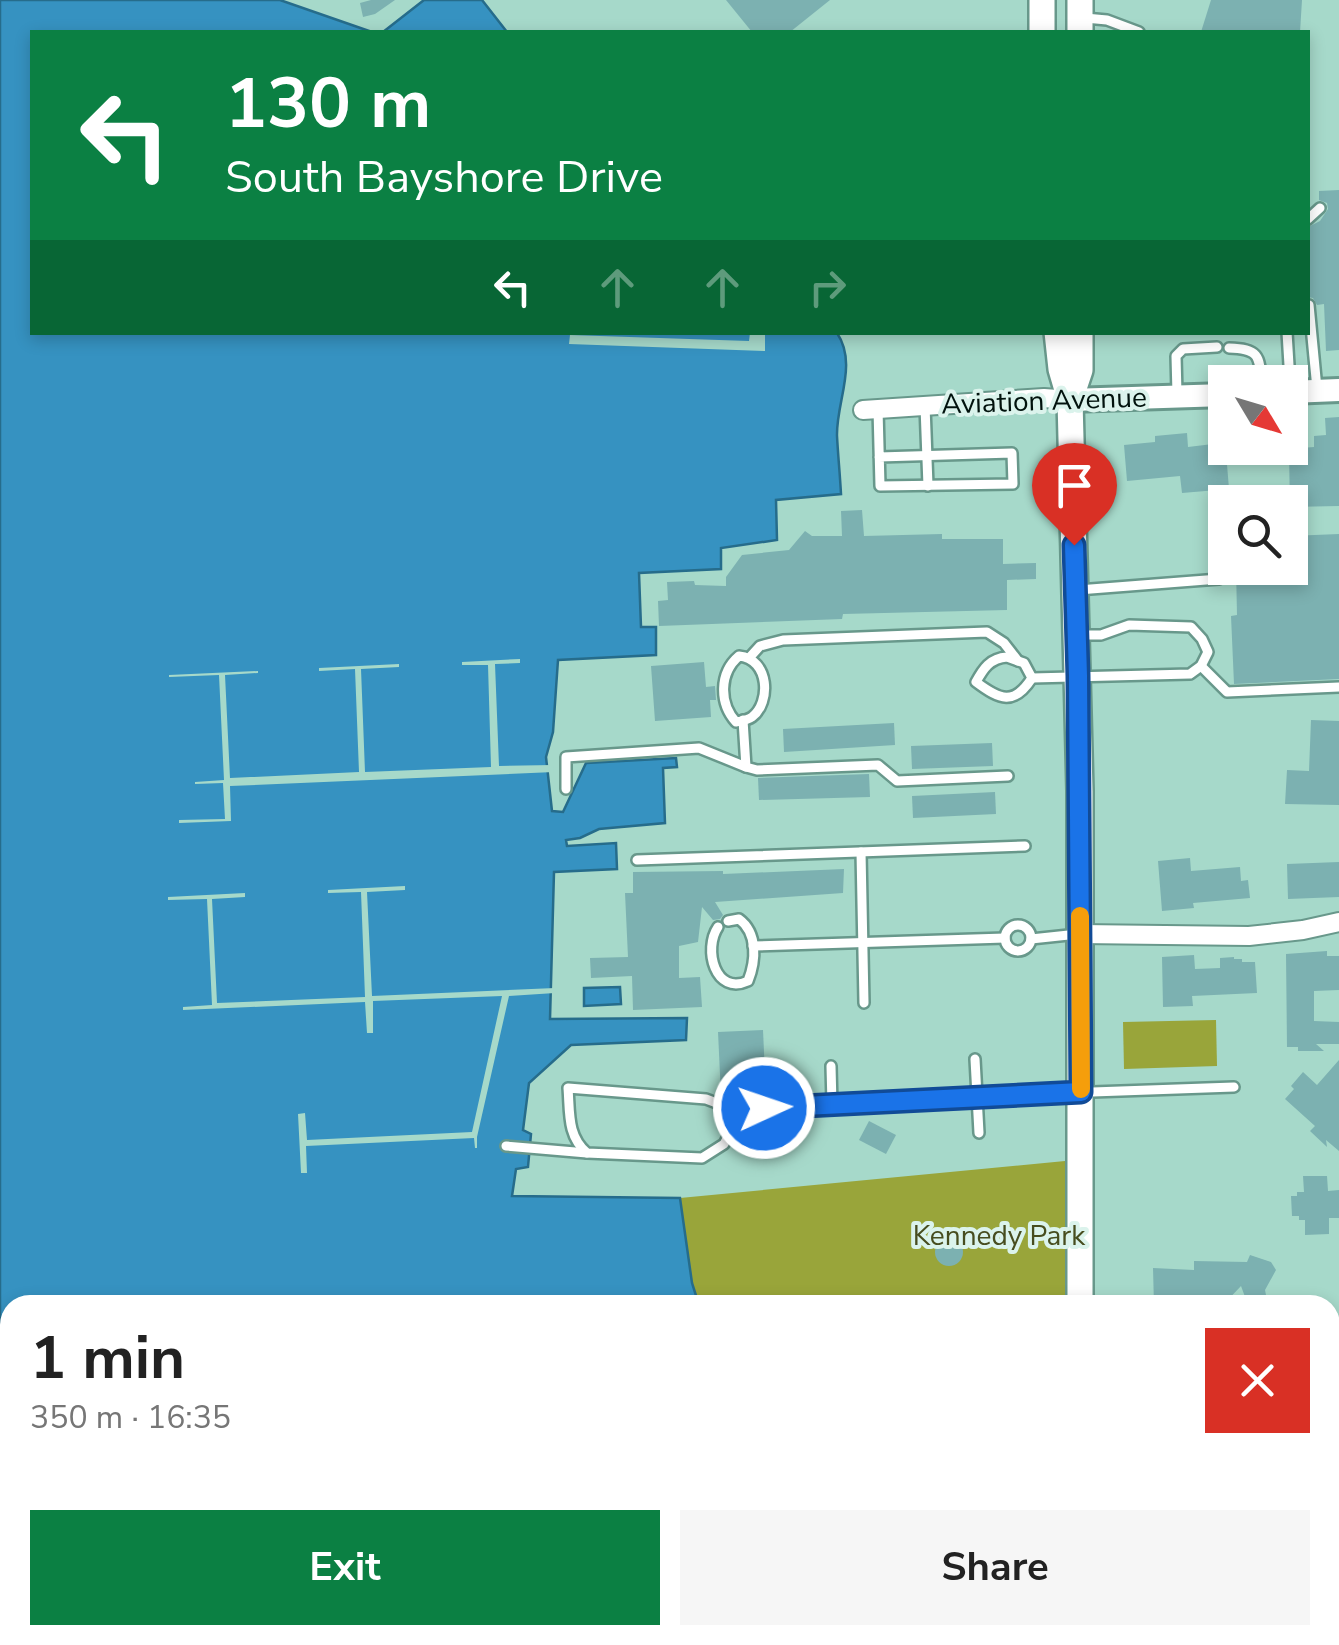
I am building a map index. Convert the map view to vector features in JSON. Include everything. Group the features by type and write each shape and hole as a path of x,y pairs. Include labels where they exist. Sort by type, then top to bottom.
{"main road":[{"path":"1042,0 1042,30"},
{"path":"1057,335 1070,400 1076,590 1080,1295"},
{"path":"1070,400 1080,370 1080,335"}],"street":[{"name":"Aviation Avenue","path":"871,410 1044,398 1208,396"},
{"path":"1080,934 1249,936 1339,922"}],"lane":[{"path":"1080,17 1107,20 1134,30"},
{"path":"1310,218 1320,208"},
{"path":"1310,310 1328,391"},
{"path":"1287,335 1289,365"},
{"path":"1177,397 1179,352 1216,347"},
{"path":"1229,348 1249,348 1259,365"},
{"path":"926,406 928,486"},
{"path":"871,410 880,458 880,486 1013,484 1012,453 880,458"},
{"path":"1076,590 1208,580"},
{"path":"1032,678 1190,674 1201,666 1208,652 1192,627 1130,625 1102,635 1077,635"},
{"path":"750,657 760,646 783,640 987,632 1004,643 1018,661"},
{"path":"739,656 750,657 764,677 758,710 744,720 736,722 724,704 729,665 739,656"},
{"path":"998,658 1024,663 1032,678 1023,692 1014,697 1000,697 976,682 985,666 998,658"},
{"path":"1201,666 1227,692 1339,687"},
{"path":"744,720 746,766"},
{"path":"566,789 566,757 699,748 757,770 878,765 896,781 1008,776"},
{"path":"637,860 1025,846"},
{"path":"861,852 864,1003"},
{"path":"739,920 752,934 753,946 754,967 748,982 739,986 725,983 714,969 713,935 723,924 739,920"},
{"path":"1018,924 1030,930 1032,939 1026,949 1018,951 1008,946 1005,938 1008,930 1018,924"},
{"path":"1032,939 1080,934"},
{"path":"753,946 1005,938"},
{"path":"975,1059 979,1133"},
{"path":"831,1066 832,1105"},
{"path":"586,1154 576,1144 571,1129 568,1088 706,1099 735,1110 1234,1087"},
{"path":"506,1146 586,1154 702,1158 724,1144 735,1110"}],"green space":[{"path":"1216,1020 1217,1066 1124,1069 1123,1022"},
{"name":"Kennedy Park","path":"1065,1161 1069,1295 696,1295 680,1198"}],"water":[{"path":"0,0 280,0 366,30 30,30 30,335 838,335 843,345 846,370 837,436 841,494 776,500 777,540 721,548 721,569 639,573 641,627 656,627 656,655 558,660 553,732 546,757 552,811 563,812 586,763 676,758 677,767 663,768 665,823 599,829 566,840 567,846 616,843 617,869 554,872 550,1019 687,1018 686,1040 571,1045 529,1083 523,1130 531,1134 528,1167 516,1169 512,1196 680,1198 696,1295 0,1295"},
{"path":"424,0 482,0 505,30 386,30"},
{"path":"620,987 621,1004 584,1006 584,988"}],"pier":[{"path":"570,335 749,341 750,335 765,335 765,351 569,344"},
{"path":"520,659 520,663 495,664 499,766 553,765 554,772 230,786 231,821 179,823 225,819 223,783 195,784 224,780 219,675 169,675 258,671 225,675 230,778 359,772 355,669 319,668 399,664 361,669 365,772 491,767 488,665 462,662"},
{"path":"405,886 405,890 367,892 372,996 555,988 555,993 509,996 477,1148 474,1138 306,1146 307,1173 301,1173 298,1114 305,1113 307,1140 472,1132 502,996 373,1001 373,1033 367,1033 365,1002 183,1010 212,1005 207,899 168,897 245,893 245,897 212,899 217,1003 365,997 361,892 328,890"}],"building":[{"path":"395,0 363,17 360,3"},
{"path":"726,0 830,0 792,30 750,30"},
{"path":"1211,0 1302,0 1300,30 1202,30"},
{"path":"1339,190 1339,350 1326,351 1324,304 1317,305 1310,297 1310,226 1320,221 1328,209 1327,203 1319,200 1319,191"},
{"path":"1339,417 1339,506 1308,507 1308,485 1290,485 1289,465 1308,465 1308,447 1314,447 1314,436 1326,435 1325,418"},
{"path":"1187,433 1188,447 1208,445 1208,465 1227,465 1229,485 1208,485 1208,491 1182,493 1180,476 1127,481 1124,445 1155,442 1155,436"},
{"path":"862,510 864,536 942,534 942,539 1003,539 1003,564 1036,563 1036,579 1007,580 1007,610 843,614 842,619 659,626 658,601 668,600 667,582 726,586 726,577 742,555 789,550 805,531 812,536 842,536 841,511"},
{"path":"1339,534 1339,679 1234,684 1231,616 1237,615 1236,585 1308,585 1308,535"},
{"path":"704,662 706,687 715,686 716,700 710,700 711,717 655,721 651,666"},
{"path":"1311,720 1339,721 1339,805 1285,804 1287,770 1309,771"},
{"path":"894,723 895,745 784,752 783,729"},
{"path":"992,743 993,766 912,769 911,746"},
{"path":"869,774 870,797 759,800 758,778"},
{"path":"995,792 996,814 913,818 912,796"},
{"path":"1190,858 1191,871 1240,867 1241,881 1248,880 1250,898 1193,903 1194,908 1162,911 1158,861"},
{"path":"1339,862 1339,897 1288,899 1287,864"},
{"path":"844,869 843,893 715,902 723,915 713,920 702,907 698,942 679,946 679,978 700,977 702,1007 633,1010 632,976 591,978 590,958 628,957 625,893 633,893 633,872 723,874"},
{"path":"1327,951 1327,956 1339,956 1339,990 1314,991 1314,1021 1339,1022 1339,1044 1316,1044 1324,1051 1298,1051 1298,1047 1287,1047 1286,954"},
{"path":"1194,955 1195,969 1220,968 1220,958 1255,962 1257,993 1192,996 1193,1006 1163,1007 1162,957"},
{"path":"763,1030 766,1096 721,1096 718,1032"},
{"path":"1339,1060 1339,1151 1326,1140 1327,1147 1310,1131 1315,1126 1285,1099 1303,1072 1317,1085"},
{"path":"869,1121 896,1135 886,1154 859,1140"},
{"path":"1303,1176 1327,1176 1328,1191 1339,1190 1339,1218 1329,1218 1329,1234 1305,1235 1305,1220 1292,1216 1291,1196 1304,1192"},
{"path":"949,1238 959,1242 963,1252 959,1262 949,1266 939,1262 935,1252 939,1242"},
{"path":"1250,1255 1271,1262 1276,1270 1266,1295 1244,1295 1241,1286 1232,1295 1154,1295 1153,1268 1194,1270 1194,1261 1247,1262"}],"slow traffic":[{"path":"1080,916 1081,1089"}],"route":[{"path":"764,1108 1081,1092 1074,545"}]}
